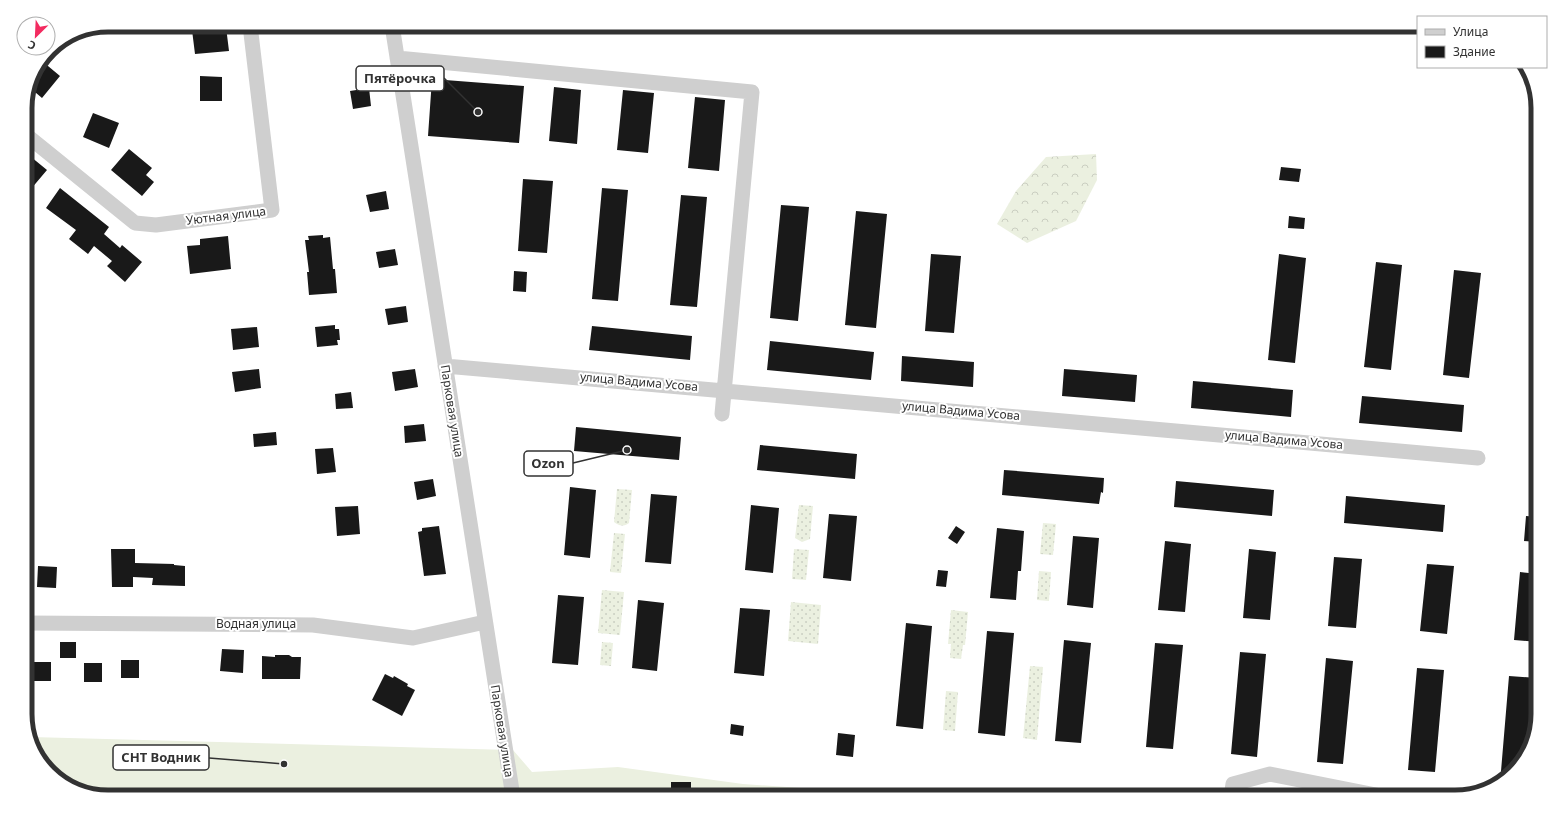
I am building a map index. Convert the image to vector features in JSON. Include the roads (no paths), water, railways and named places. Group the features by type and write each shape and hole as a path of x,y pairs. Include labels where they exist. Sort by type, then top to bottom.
{"street":[{"name":"Уютная улица","path":"32,140 135,223 156,225 272,210 251,32"},
{"name":"Парковая улица","path":"393,32 512,790"},
{"path":"397,58 752,92 722,414"},
{"name":"улица Вадима Усова","path":"445,366 1478,458"},
{"name":"Водная улица","path":"32,623 313,625 413,638 485,622"},
{"path":"1232,790 1233,784 1270,774 1351,790"}],"place":[{"name":"Пятёрочка","path":"478,112"},
{"name":"Ozon","path":"627,450"},
{"name":"СНТ Водник","path":"284,764"}]}
